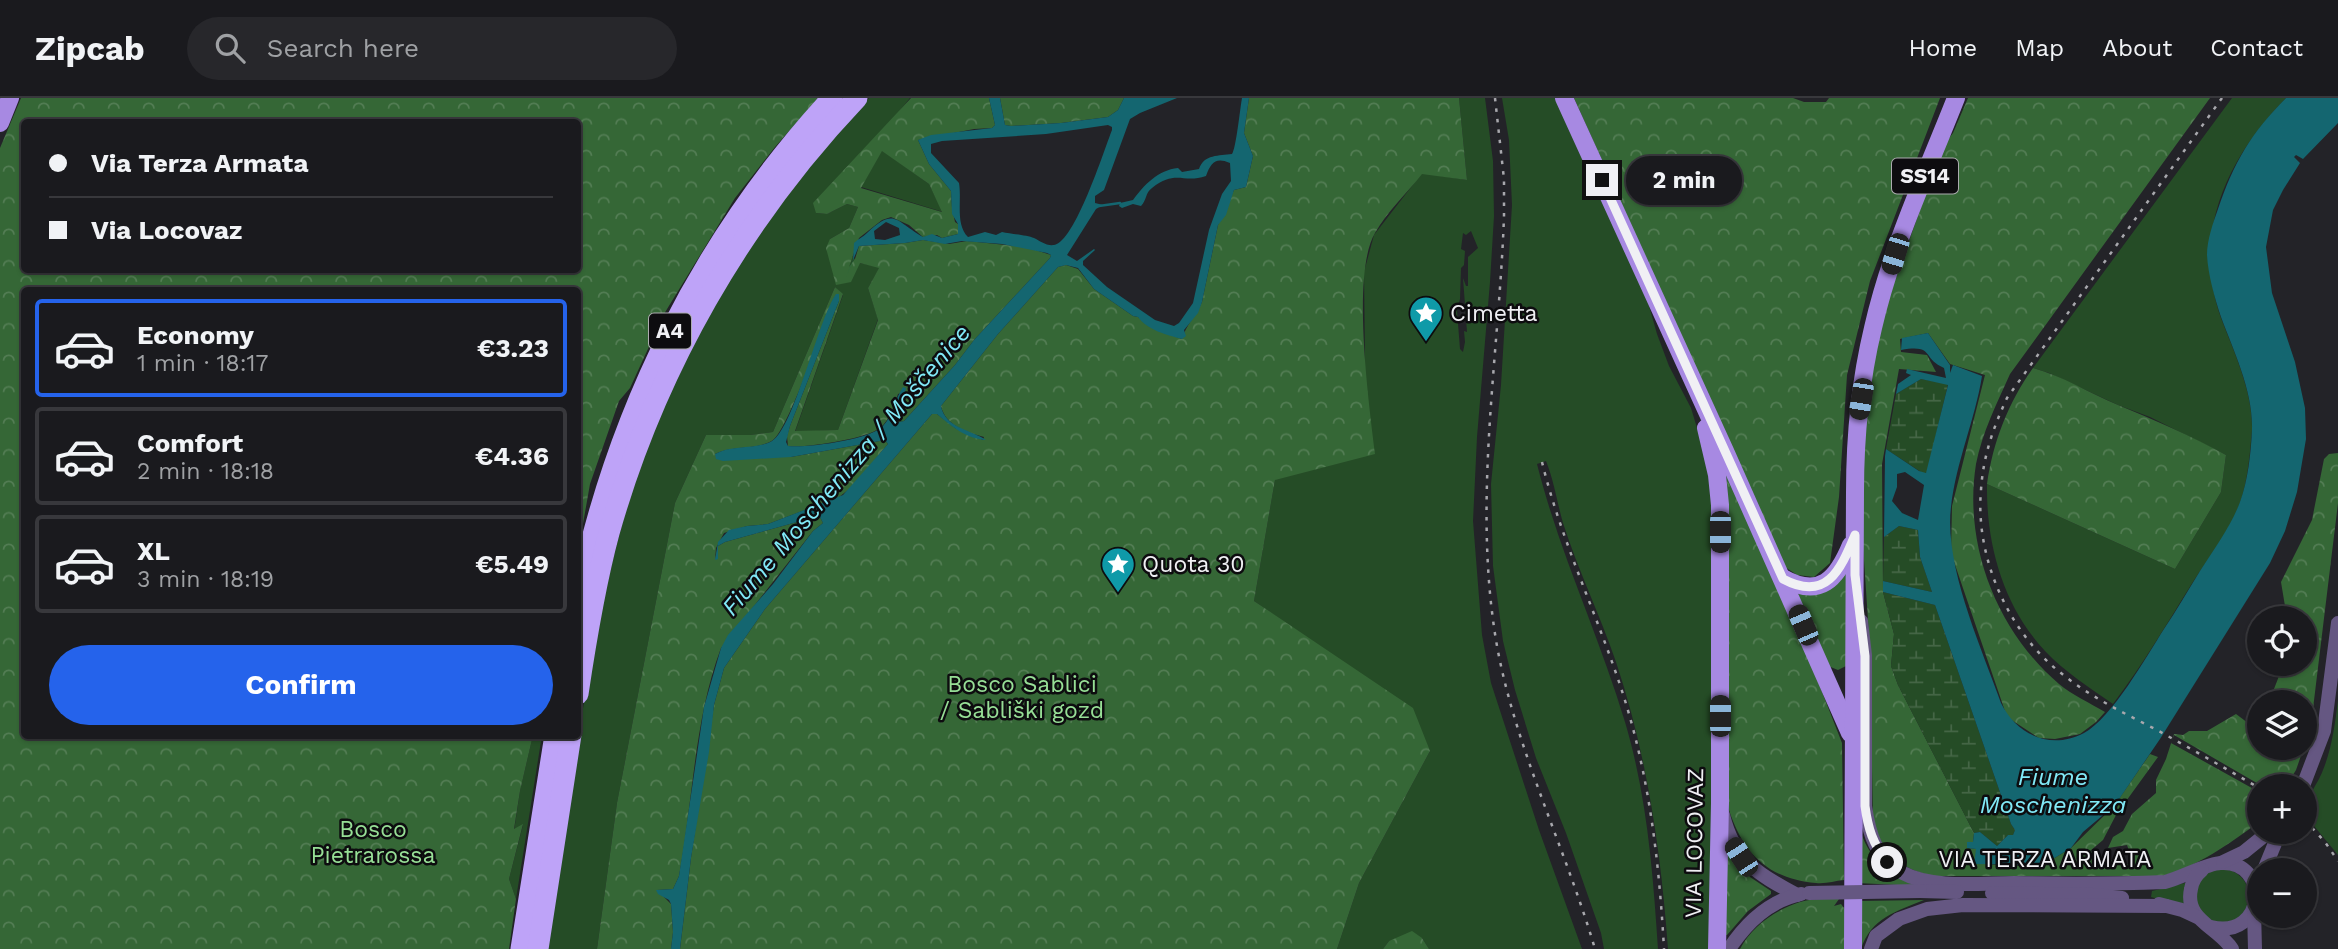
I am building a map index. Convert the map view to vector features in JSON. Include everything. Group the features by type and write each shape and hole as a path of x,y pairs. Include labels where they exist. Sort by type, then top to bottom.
{"highway":[{"name":"A4","path":"581,585 593,531 617,452 657,356 684,302 743,209 832,98"},
{"name":"A4","path":"581,677 597,584 609,535 632,459 673,363 701,309 756,220 797,167 857,98"},
{"path":"521,949 554,739"},
{"path":"538,949 570,739"}],"main road":[{"path":"0,122 10,98"},
{"name":"VIA LOCOVAZ","path":"1564,98 1783,579 1853,740"},
{"name":"SS14","path":"1853,949 1857,419 1872,330 1895,254 1956,98"},
{"name":"VIA LOCOVAZ","path":"1685,365 1711,445 1720,505 1717,949"},
{"path":"1783,579 1804,587 1824,584 1841,567 1855,535"}],"street":[{"name":"VIA TERZA ARMATA","path":"1855,575 1865,656 1865,806 1875,847 1887,862 1902,873 1921,881 2165,883"},
{"path":"2307,774 2323,731 2338,622"},
{"name":"VIA TERZA ARMATA","path":"1720,803 1732,843 1741,857 1764,877 1803,894"},
{"name":"VIA TERZA ARMATA","path":"2093,895 2183,878 2223,862 2255,844"},
{"path":"2223,862 2235,864 2247,872"},
{"path":"2197,917 2190,895 2192,884 2205,867"},
{"name":"VIA TERZA ARMATA","path":"1729,949 1756,916 1803,894 1920,891 2093,895 2140,900 2182,910 2197,917 2232,949"},
{"name":"VIA TERZA ARMATA","path":"1871,949 1876,936 1899,919 1927,909 1963,905 2166,906"},
{"path":"2211,927 2221,929 2240,925 2247,918"},
{"path":"2254,928 2255,949"}],"green space":[{"name":"Bosco Pietrarossa","path":"21,98 818,98 735,198 664,314 630,388 619,401 590,484 581,535 581,287 21,287 21,739 532,739 514,829 523,824 509,879 516,899 509,949 0,949 0,148"},
{"path":"869,98 910,98 816,213 827,214 847,204 858,207 849,228 830,239 860,263 880,267 868,288 878,319 838,430 795,432 843,295 835,287 773,432 706,435 675,503 617,803 597,949 547,949 590,669 613,558 643,456 682,366 729,281 784,200 833,137"},
{"path":"911,98 989,98 995,125 992,128 918,140 929,164 951,191 958,234 942,238 937,235 923,237 909,225 891,217 882,220 859,238 849,267 859,246 923,240 949,244 967,241 1026,247 1051,255 904,421 895,423 894,418 906,391 898,394 886,421 873,432 836,442 788,446 790,426 839,301 833,300 806,374 780,432 767,443 715,454 791,457 885,440 888,444 852,487 839,497 768,524 747,526 724,533 716,548 715,560 718,546 725,542 815,517 820,517 823,523 813,531 721,648 705,703 679,876 673,889 657,890 671,904 671,949 597,949 617,803 675,503 706,435 773,432 835,287 843,294 795,431 838,430 878,320 868,288 879,268 860,263 851,282 836,285 826,248 830,239 849,228 858,207 847,204 827,214 816,213 813,203","holes":["882,151 929,184 942,212 861,188"]},
{"path":"1000,98 1124,98 1118,110 1108,117 1011,126 1005,125"},
{"name":"Bosco Sablici / Sabliški gozd","path":"1249,98 1459,98 1467,180 1422,174 1380,225 1368,252 1364,278 1364,340 1375,454 1275,480 1254,601 1413,708 1430,751 1359,883 1337,949 680,949 714,705 724,668 765,609 932,414 937,414 955,428 983,440 984,437 952,423 943,413 941,406 998,334 1058,267 1066,265 1078,269 1094,289 1133,316 1155,329 1182,339 1202,302 1218,225 1234,190 1246,187 1253,156 1244,133"},
{"path":"1459,98 1485,98 1493,161 1494,216 1473,521 1482,635 1491,683 1539,830 1582,949 1429,949 1422,938 1389,941 1383,949 1337,949 1359,883 1430,751 1310,640 1254,601 1275,480 1365,361 1364,272 1374,235 1422,173 1467,180","holes":["1471,231 1478,248 1468,257 1468,286 1463,278 1467,332 1464,331 1463,352 1460,349 1457,311 1461,268 1464,265 1465,251 1461,249 1463,233 1466,235"]},
{"path":"1502,98 1559,98 1640,274 1657,334 1669,366 1691,408 1710,471 1711,949 1668,949 1657,840 1636,732 1616,662 1563,523 1546,461 1537,464 1546,497 1615,690 1633,750 1648,834 1658,949 1604,949 1601,933 1536,758 1515,690 1503,641 1493,566 1491,484 1501,385 1512,205 1509,140"},
{"path":"1574,98 1793,98 1804,102 1826,102 1829,98 1940,98 1870,281 1847,375 1839,497 1830,563 1814,577 1797,575 1785,567"},
{"path":"1968,98 2210,98 2010,374 1986,430 1976,464 1973,495 1980,555 2002,612 2037,663 2059,684 2105,712 2096,722 2080,734 2055,739 2039,738 2007,717 1951,553 1952,506 1985,375 1950,364 1928,333 1900,339 1901,352 1927,355 1936,372 1899,369 1882,464 1883,592 1894,634 1891,666 1898,685 1974,833 1973,842 1967,848 1977,849 1974,863 2043,865 2071,848 2114,806 2150,754 2158,757 2116,815 2103,840 2090,851 2118,863 2134,865 2127,845 2108,848 2113,837 2123,831 2132,814 2156,793 2156,780 2171,743 2247,785 2247,830 2225,846 2176,872 2162,876 1933,876 1903,865 1889,853 1873,825 1870,650 1862,530 1862,436 1876,333 1943,146 1953,133"},
{"path":"2232,98 2286,98 2265,121 2232,172 2220,199 2213,227 2210,257 2213,287 2221,318 2242,372 2251,416 2252,430 2245,485 2240,503 2224,535 2113,704 2053,659 2030,633 2018,614 2000,573 1994,551 1987,507 1987,484 2175,569 2221,492 2226,455 2150,417 2033,368"},
{"path":"882,150 929,184 943,212 861,187"},
{"path":"2033,368 2173,428 2226,455 2221,492 2175,569 1987,484 2003,423"},
{"path":"1921,379 1948,384 1927,472 1924,474 1886,449 1896,394"},
{"path":"2338,453 2338,503 2317,676 2317,606 2285,606 2281,582 2312,520 2324,459 2329,454"},
{"path":"1726,474 1781,587 1842,743 1844,880 1816,883 1784,876 1771,869 1750,851 1729,810 1729,528"},
{"path":"1899,526 1918,530 1920,557 1932,592 1883,581 1884,537"},
{"path":"1846,573 1846,666 1838,670 1828,666 1797,595"},
{"path":"1883,592 1935,605 2015,830 2013,835 2008,835 1997,846 1980,832 1974,833 1898,685 1891,666 1894,634"},
{"path":"2279,676 2317,676 2315,690 2274,690"},
{"path":"2338,700 2338,855 2317,830 2317,783 2329,753"},
{"path":"2236,714 2247,722 2247,760 2299,760 2294,774 2247,774 2247,777 2174,735 2172,741 2174,734 2207,731"},
{"path":"532,739 541,739 516,899 509,879 523,825 514,831"},
{"path":"1859,826 1867,847 1880,864 1897,877 1918,886 1858,883"},
{"path":"1725,851 1750,877 1771,891 1771,894 1748,911 1727,935 1723,935"},
{"path":"2227,869 2237,873 2245,881 2247,907 2237,919 2217,923 2207,919 2199,911 2195,891 2199,881 2207,873"},
{"path":"2189,882 2189,908 2151,897 2152,891"},
{"path":"1839,899 1834,906 1841,904 1847,912 1845,949 1740,949 1758,926 1782,909 1805,901"},
{"path":"1924,900 1895,912 1878,923 1865,938 1861,949 1858,901"},
{"path":"1412,931 1422,938 1429,949 1383,949 1389,941"}],"water":[{"path":"989,98 1000,98 1005,125 1011,126 1108,117 1118,110 1124,98 1177,98 1130,119 1104,190 1095,196 1095,203 1103,205 1096,209 1067,255 1077,261 1094,249 1083,261 1083,265 1107,287 1155,320 1174,326 1193,303 1209,230 1222,194 1231,181 1230,163 1215,162 1206,176 1174,178 1160,182 1150,190 1141,206 1133,204 1122,208 1120,203 1133,200 1147,184 1164,172 1178,168 1182,172 1199,169 1208,158 1232,154 1242,98 1249,98 1244,133 1253,156 1246,187 1234,190 1226,215 1218,225 1202,302 1198,313 1184,330 1186,336 1182,339 1152,329 1094,289 1078,268 1066,265 1058,267 998,334 941,406 947,419 953,424 986,440 966,434 937,414 932,414 765,609 724,668 714,705 680,949 671,949 671,904 656,890 673,889 679,876 704,707 721,648 728,635 773,584 813,531 823,523 820,517 815,517 725,542 718,546 718,559 715,560 718,542 729,530 768,524 843,495 888,444 885,440 791,457 723,461 716,459 715,454 729,449 765,444 780,432 789,416 836,294 839,294 839,301 790,426 786,442 788,446 838,442 876,431 886,422 903,387 906,388 903,402 894,418 895,423 904,421 1050,258 1051,255 1047,253 1002,244 962,241 945,244 923,240 859,246 846,277 853,260 854,243 884,220 895,219 923,237 932,234 942,238 958,234 958,224 952,214 951,191 929,164 918,140 931,135 992,128 995,125","holes":["1108,125 1112,130 1096,174 1071,229 1062,240 1048,245 1031,237 1002,232 996,235 985,232 968,237 964,232 960,219 959,183 931,153 931,144 1046,134","886,222 899,228 900,235 885,240 875,239 874,231"]},
{"name":"Fiume Moschenizza","path":"2286,98 2338,98 2338,123 2303,159 2296,155 2294,157 2300,163 2273,210 2266,247 2272,293 2295,362 2305,408 2306,439 2297,492 2285,531 2270,563 2160,739 2115,805 2083,832 2071,848 2043,865 1974,864 1976,849 1967,848 1967,842 1973,842 1974,833 1980,832 1997,846 2008,835 2013,835 2015,830 1935,605 1883,592 1883,581 1932,592 1920,557 1918,530 1899,526 1884,537 1885,456 1886,449 1926,473 1948,385 1921,379 1896,394 1898,384 1911,375 1906,373 1907,369 1946,378 1944,368 1923,350 1901,350 1902,338 1928,333 1950,365 1950,373 1953,365 1982,376 1953,490 1950,530 1958,580 2001,703 2016,723 2035,736 2059,740 2084,733 2106,714 2138,670 2227,529 2243,494 2252,429 2249,400 2242,372 2214,295 2207,249 2212,226 2230,177 2253,136","holes":["1905,472 1924,485 1918,520 1902,513 1892,501 1897,487 1897,474"]}],"waterway":[{"path":"1099,206 1120,203"}],"railway":[{"path":"1495,98 1504,179 1504,216 1489,431 1487,539 1490,592 1497,646 1516,723 1595,949"},
{"path":"2222,98 2007,398 1986,454 1981,515 1990,567 1999,591 2025,637 2042,656 2072,682 2095,697 2247,781"},
{"path":"1542,462 1559,520 1631,720 1646,784 1656,850 1664,949"},
{"path":"2317,833 2338,861"}],"place":[{"name":"Cimetta","path":"1426,343"},
{"name":"Quota 30","path":"1118,594"}],"route":[{"path":"1602,180 1783,579 1804,587 1824,584 1841,567 1855,535 1855,575 1865,656 1865,806 1868,829 1875,847 1887,862"}],"water label":[{"name":"Fiume Moschenizza / Moščenice","path":"846,470"}]}
